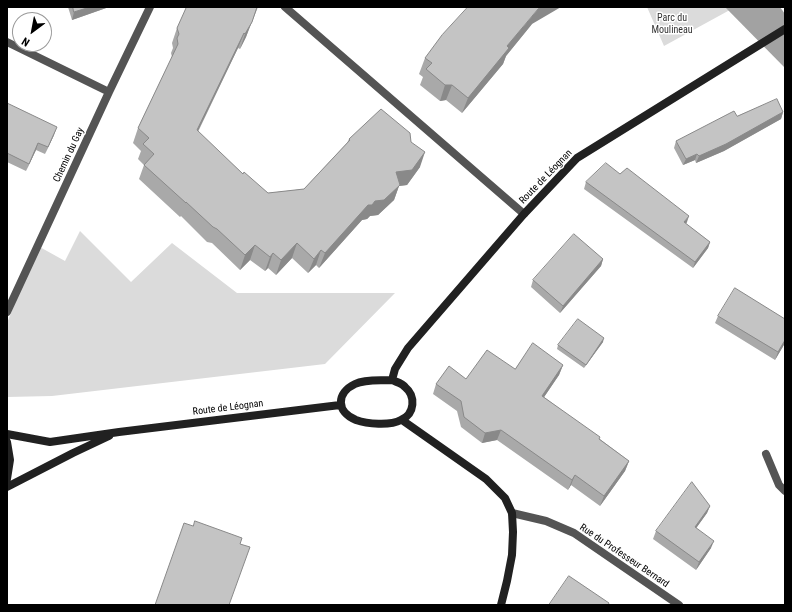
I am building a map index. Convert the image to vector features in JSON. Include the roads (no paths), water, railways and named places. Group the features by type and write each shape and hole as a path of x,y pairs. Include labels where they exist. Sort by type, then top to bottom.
{"street":[{"name":"Chemin du Gay","path":"7,312 150,7"},
{"path":"285,7 524,214"},
{"name":"Route de Léognan","path":"392,380 395,369 408,348 524,214 576,158 785,29"},
{"path":"7,42 109,92"},
{"path":"392,380 404,385 409,391 413,400 412,408 402,420 377,424 361,421 352,418 345,413 340,405 341,397 344,392 355,384 392,380"},
{"name":"Route de Léognan","path":"7,434 50,442 340,405"},
{"path":"402,420 486,479 505,498 512,513 513,532 512,554 501,605"},
{"name":"Route de Léognan","path":"7,487 73,453 119,432"},
{"path":"7,442 10,460 7,479"},
{"path":"766,454 779,485 785,491"},
{"name":"Rue du Professeur Bernard","path":"512,513 546,521 574,533 679,605"}],"park label":[{"name":"Parc du Moulineau","path":"672,24"}]}
